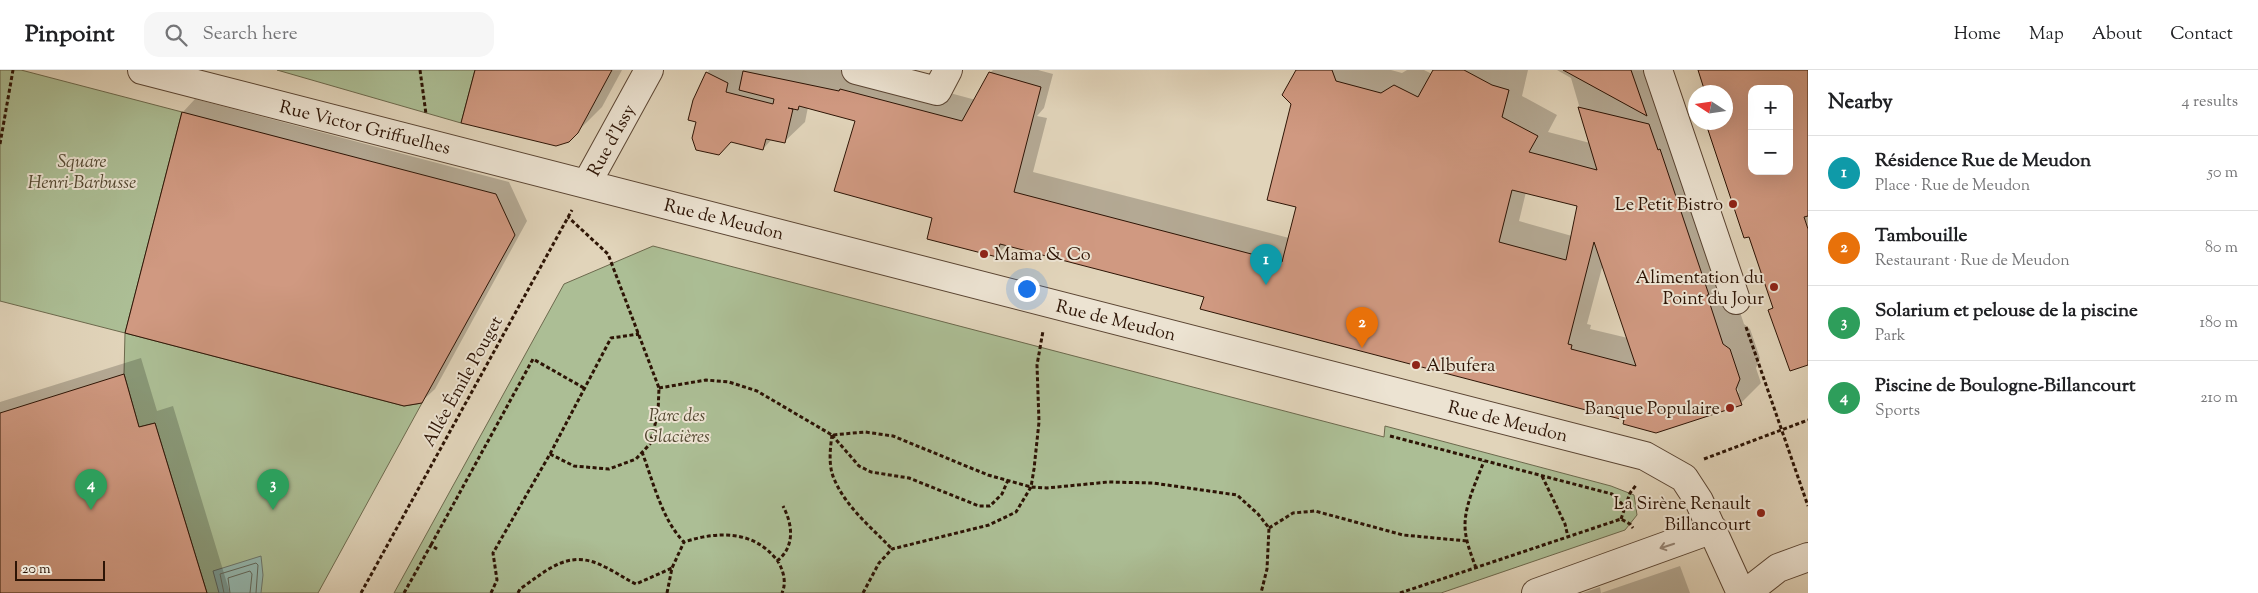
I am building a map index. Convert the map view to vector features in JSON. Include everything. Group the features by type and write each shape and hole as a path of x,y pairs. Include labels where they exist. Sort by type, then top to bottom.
{"street":[{"name":"Rue Victor Griffuelhes","path":"142,70 422,143 587,183"},
{"name":"Rue d'Issy","path":"587,183 650,70"},
{"path":"856,70 937,91 948,70"},
{"path":"1658,70 1736,300"},
{"name":"Rue de Meudon","path":"587,183 1645,456 1684,478"},
{"path":"1684,478 1699,501 1741,593"},
{"path":"1536,593 1712,529"},
{"path":"1746,593 1778,568 1808,557"}],"path":[{"path":"0,144 13,70"},
{"path":"420,70 426,113 422,143"},
{"name":"Allée Émile Pouget","path":"361,593 587,183"},
{"path":"550,454 574,466 610,469 636,458 650,444 658,413 659,388 608,254 568,217"},
{"path":"1736,300 1808,506"},
{"path":"863,593 879,563 892,549 990,525 1016,512 1031,487 1039,422 1037,365 1050,303"},
{"path":"490,593 497,580 493,553 550,454 611,338 639,334"},
{"path":"404,593 533,359 584,388"},
{"path":"659,388 706,380 728,382 757,390 832,435 859,466 871,472 909,478 979,506 990,506 1002,494 1008,480"},
{"path":"1684,478 1695,463 1808,420"},
{"path":"832,435 865,432 893,436 988,475 1031,487 1047,488 1108,482 1135,483 1237,495 1258,514 1269,528 1267,569 1261,593"},
{"path":"832,435 830,458 834,480 852,509 892,549"},
{"path":"1390,436 1612,494 1625,507"},
{"path":"642,452 665,511 677,535 684,542"},
{"path":"1620,520 1630,493 1639,481 1645,456"},
{"path":"1476,568 1467,541 1465,524 1470,499 1484,461"},
{"path":"1541,476 1565,524 1568,537"},
{"path":"777,561 785,554 790,545 790,527 784,506"},
{"path":"1269,528 1293,513 1315,511 1403,535 1467,541"},
{"path":"1400,593 1620,520 1630,524 1647,552"},
{"path":"666,593 672,568 684,542 720,534 749,538 767,548 782,567 784,588 782,593"},
{"path":"430,545 437,549"},
{"path":"518,593 520,589 560,562 580,558 606,567 636,584 672,568"}],"green space":[{"name":"Square Henri-Barbusse","path":"0,70 21,70 182,112 125,333 0,301"},
{"path":"277,70 475,70 461,123"},
{"name":"Parc des Glacières","path":"653,246 1384,437 1385,426 1611,486 1634,495 1637,515 1625,530 1441,593 394,593 564,284"},
{"path":"125,333 404,406 422,403 318,593 207,593 155,423 139,427 124,374"}],"water":[{"path":"261,556 263,575 261,593 219,593 213,571"}],"building":[{"path":"475,70 612,70 578,133 569,142 556,146 461,123"},
{"path":"1296,70 1332,70 1336,81 1381,93 1394,85 1418,97 1433,70 1464,70 1492,85 1509,90 1502,117 1538,136 1529,152 1597,170 1578,107 1649,124 1658,150 1660,149 1709,295 1707,295 1723,344 1730,349 1740,379 1736,389 1742,405 1656,433 1623,424 1624,420 1200,309 1204,297 1000,244 997,257 927,239 932,218 834,191 855,121 799,106 798,110 793,109 785,143 766,139 763,150 731,142 719,155 696,150 692,138 696,122 688,120 693,100 706,72 728,83 726,92 773,104 774,99 739,90 743,71 839,91 840,89 962,121 989,72 1041,87 1014,192 1282,262 1296,207 1267,200 1291,104 1282,95","holes":["1512,190 1577,206 1566,260 1499,242","1594,242 1636,366 1571,349 1572,345 1568,344"]},
{"path":"1563,70 1631,70 1647,116"},
{"path":"1698,70 1808,70 1808,216 1804,217 1808,229 1808,365 1790,371 1768,310 1773,308 1749,237 1744,238 1708,130 1733,130 1733,85 1703,85"},
{"path":"182,112 496,194 515,235 422,403 404,406 125,333"},
{"path":"124,374 139,427 155,423 207,593 0,593 0,413"}],"place":[{"name":"Le Petit Bistro","path":"1733,204"},
{"name":"Mama & Co","path":"984,254"},
{"name":"Résidence Rue de Meudon","path":"1266,285"},
{"name":"Alimentation du Point du Jour","path":"1774,287"},
{"name":"Tambouille","path":"1362,348"},
{"name":"Albufera","path":"1416,365"},
{"name":"Banque Populaire","path":"1730,408"},
{"name":"Piscine de Boulogne-Billancourt","path":"91,510"},
{"name":"Solarium et pelouse de la piscine","path":"273,510"},
{"name":"La Sirène Renault Billancourt","path":"1761,513"}]}
